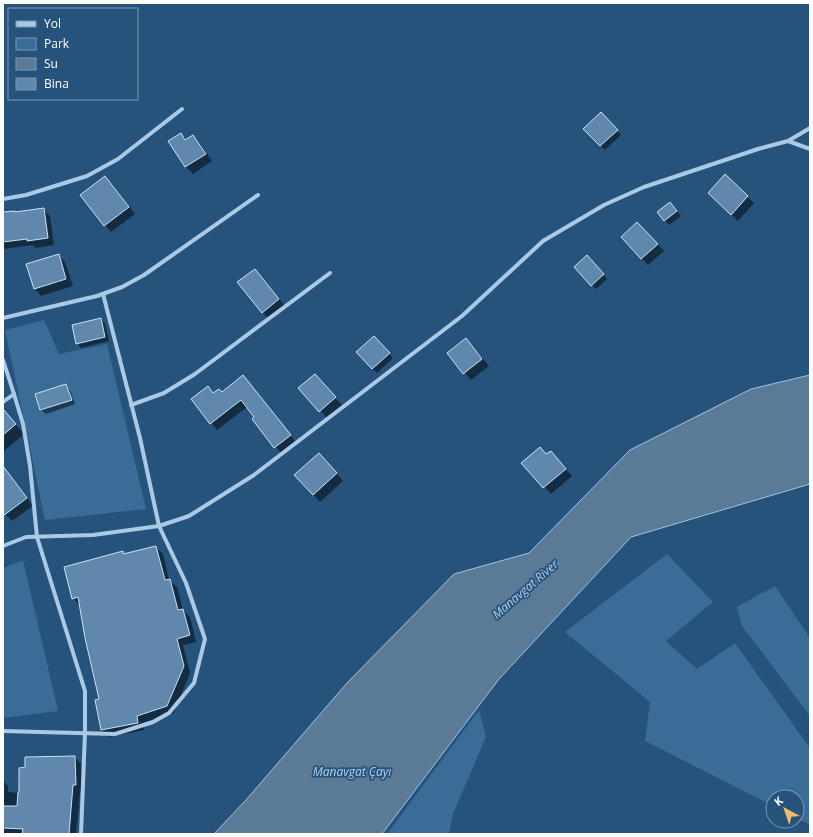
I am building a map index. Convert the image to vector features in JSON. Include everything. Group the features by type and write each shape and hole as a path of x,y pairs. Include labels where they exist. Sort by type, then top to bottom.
{"street":[{"path":"3,199 26,195 87,176 118,159 182,109"},
{"path":"3,546 26,537 93,535 159,526 190,516 254,475 462,316 543,241 604,205 644,187 758,149 788,141 810,128"},
{"path":"788,141 810,149"},
{"path":"3,318 103,294 122,287 144,275 258,195"},
{"path":"131,405 164,394 195,374 330,274"},
{"path":"3,731 115,734 153,722 169,713 194,683 205,639 186,583 159,526 103,294"},
{"path":"3,360 23,424 29,459 37,537 85,691 81,834"},
{"path":"3,402 14,394"}],"green space":[{"path":"44,320 59,354 107,344 146,509 45,520 5,330"},
{"path":"667,554 713,602 666,641 697,669 735,643 810,748 810,825 805,822 805,789 765,789 765,802 645,741 650,702 565,632"},
{"path":"23,560 58,711 3,718 3,568"},
{"path":"775,586 810,638 810,716 742,626 737,607"},
{"path":"479,710 486,737 453,814 449,834 387,834"}],"water":[{"name":"Manavgat Çayı","path":"810,375 810,484 631,537 499,679 382,834 214,834 246,800 347,683 454,574 529,553 630,450 751,389"}],"building":[{"path":"601,112 618,130 600,146 583,129"},
{"path":"181,133 185,140 193,135 206,154 185,167 168,141"},
{"path":"725,174 748,196 731,215 708,193"},
{"path":"105,176 129,207 104,226 80,195"},
{"path":"670,202 677,211 664,221 657,212"},
{"path":"44,208 48,238 3,242 3,212"},
{"path":"637,222 658,244 641,259 621,237"},
{"path":"59,254 66,279 34,289 26,264"},
{"path":"587,255 604,274 591,286 574,267"},
{"path":"255,269 279,299 262,313 237,282"},
{"path":"101,318 105,337 76,344 72,325"},
{"path":"374,336 390,353 372,369 356,352"},
{"path":"466,338 482,359 463,374 447,353"},
{"path":"315,374 336,397 319,412 298,388"},
{"path":"243,375 291,435 274,448 252,419 254,417 241,400 210,424 191,399 208,386 213,393 219,389 222,392"},
{"path":"66,384 72,400 40,410 35,394"},
{"path":"3,409 16,424 3,435"},
{"path":"540,447 546,454 551,451 566,469 543,488 521,463"},
{"path":"319,453 337,473 313,495 294,475"},
{"path":"3,466 27,498 3,516"},
{"path":"156,546 165,580 170,579 178,610 183,609 190,635 177,639 184,666 167,706 137,716 138,723 101,730 95,700 99,699 85,638 78,597 72,599 64,567 123,551 123,554"},
{"path":"75,756 76,785 73,785 69,834 22,834 23,829 3,828 3,806 17,806 19,792 19,768 25,767 25,757"}],"water label":[{"name":"Manavgat River","path":"525,589"}]}
